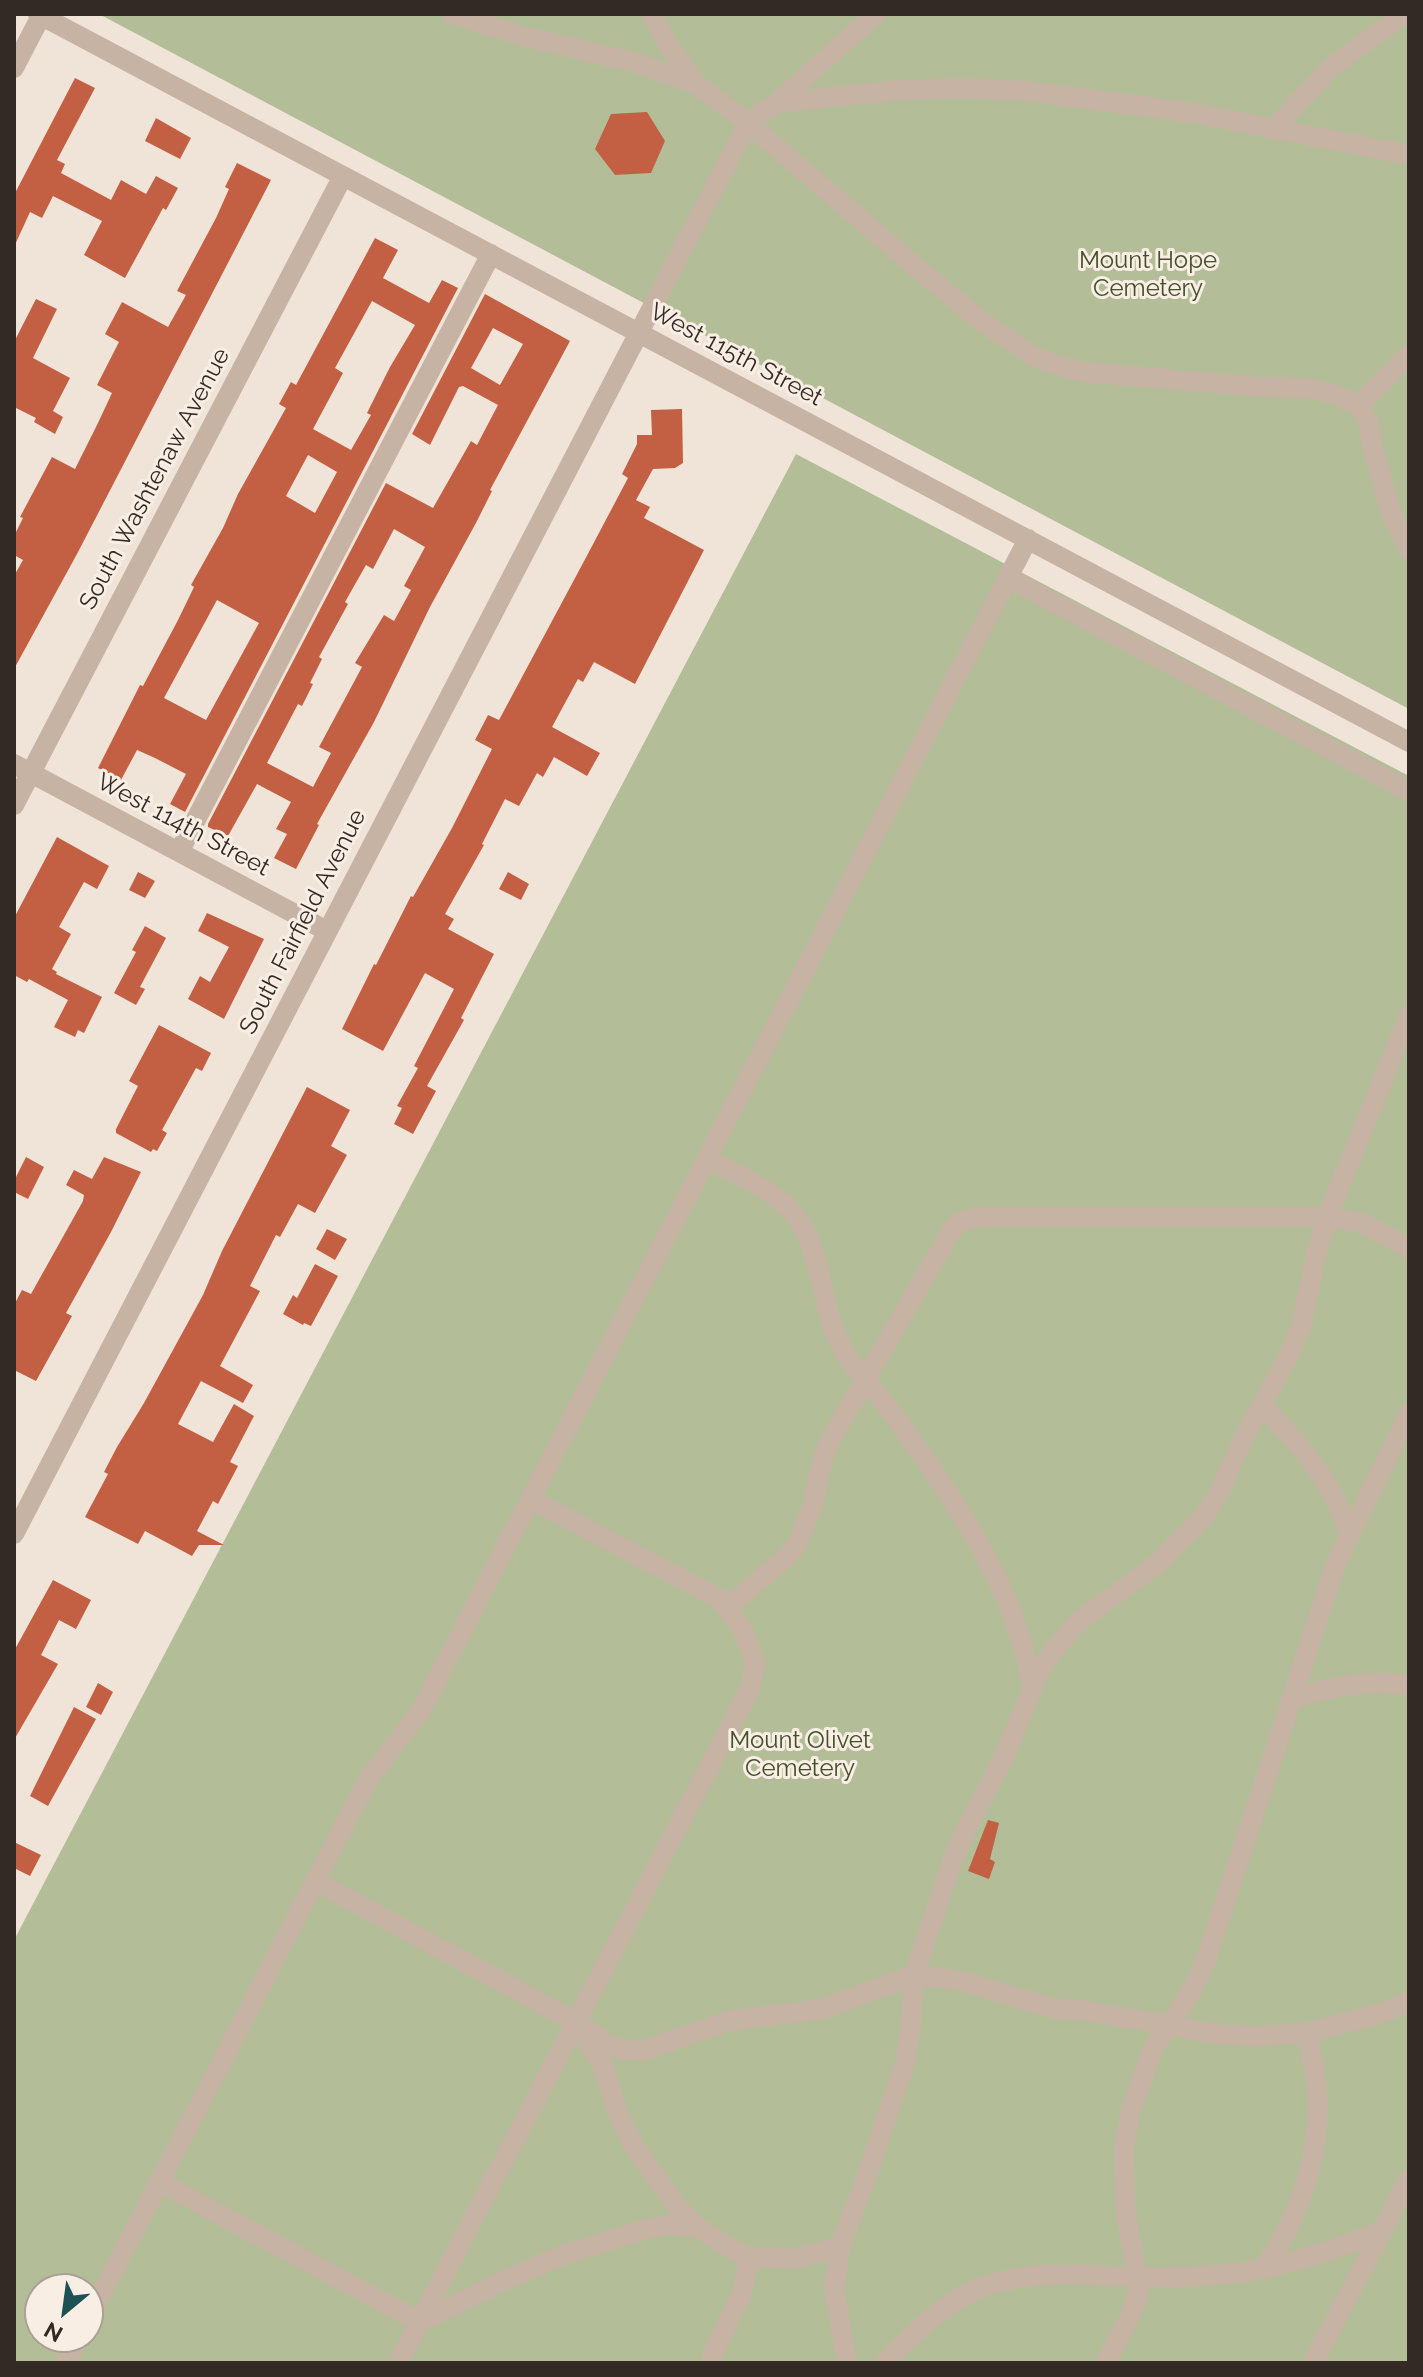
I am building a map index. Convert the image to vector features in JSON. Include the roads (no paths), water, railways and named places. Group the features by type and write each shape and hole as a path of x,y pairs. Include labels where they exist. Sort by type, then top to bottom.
{"street":[{"path":"452,14 522,36 633,62 696,84 748,123 984,323 1035,357 1085,372 1259,387 1308,388 1335,394 1358,406 1368,422 1391,513 1409,549"},
{"path":"652,14 667,43 696,84"},
{"path":"748,123 776,103 876,14"},
{"path":"1273,130 1330,68 1404,14"},
{"path":"14,68 40,15"},
{"name":"West 115th Street","path":"40,15 1409,742"},
{"path":"776,103 900,90 963,88 1027,91 1193,113 1409,155"},
{"name":"South Fairfield Avenue","path":"15,1529 748,123"},
{"name":"South Washtenaw Avenue","path":"14,805 22,768 343,176"},
{"path":"179,852 491,254"},
{"path":"1358,406 1409,355"},
{"path":"104,2289 367,1781 421,1710 1028,539"},
{"path":"1008,578 1409,791"},
{"name":"West 114th Street","path":"22,768 327,931"},
{"path":"847,2363 834,2288 840,2247 905,2062 914,1975 952,1862 1003,1759 1040,1670 1057,1646 1079,1621 1157,1564 1203,1517 1219,1493 1301,1326 1327,1217 1409,1015"},
{"path":"707,1159 751,1183 795,1214 807,1235 837,1338 896,1418 985,1556 1008,1600 1028,1659 1032,1688"},
{"path":"728,1607 797,1544 813,1504 823,1457 835,1432 953,1228 960,1221 981,1217 1346,1218 1409,1248"},
{"path":"1263,1407 1292,1436 1323,1476 1341,1507 1349,1533"},
{"path":"1106,2363 1133,2310 1139,2288 1125,2208 1124,2145 1143,2071 1204,1965 1349,1533 1409,1413"},
{"path":"398,2363 750,1688 755,1662 742,1629 728,1607 708,1591 530,1499"},
{"path":"1291,1699 1332,1686 1369,1682 1409,1685"},
{"path":"315,1881 576,2022 609,2045 624,2050 642,2051 728,2021 822,2009 914,1975 958,1980 1053,2008 1088,2011 1223,2035 1306,2033 1379,2014 1409,2002"},
{"path":"576,2022 604,2068 618,2114 635,2148 680,2210 699,2228 749,2257 794,2259 840,2247"},
{"path":"1263,2269 1283,2241 1299,2202 1317,2134 1318,2087 1306,2033"},
{"path":"1313,2363 1409,2179"},
{"path":"159,2182 420,2322"},
{"path":"420,2322 566,2254 646,2229 671,2225 699,2228"},
{"path":"884,2363 939,2312 970,2293 998,2283 1069,2272 1137,2277 1229,2274 1310,2258 1382,2231"},
{"path":"711,2363 742,2293 749,2257"}],"park label":[{"name":"Mount Hope Cemetery","path":"1148,275"},
{"name":"Mount Olivet Cemetery","path":"800,1755"}]}
